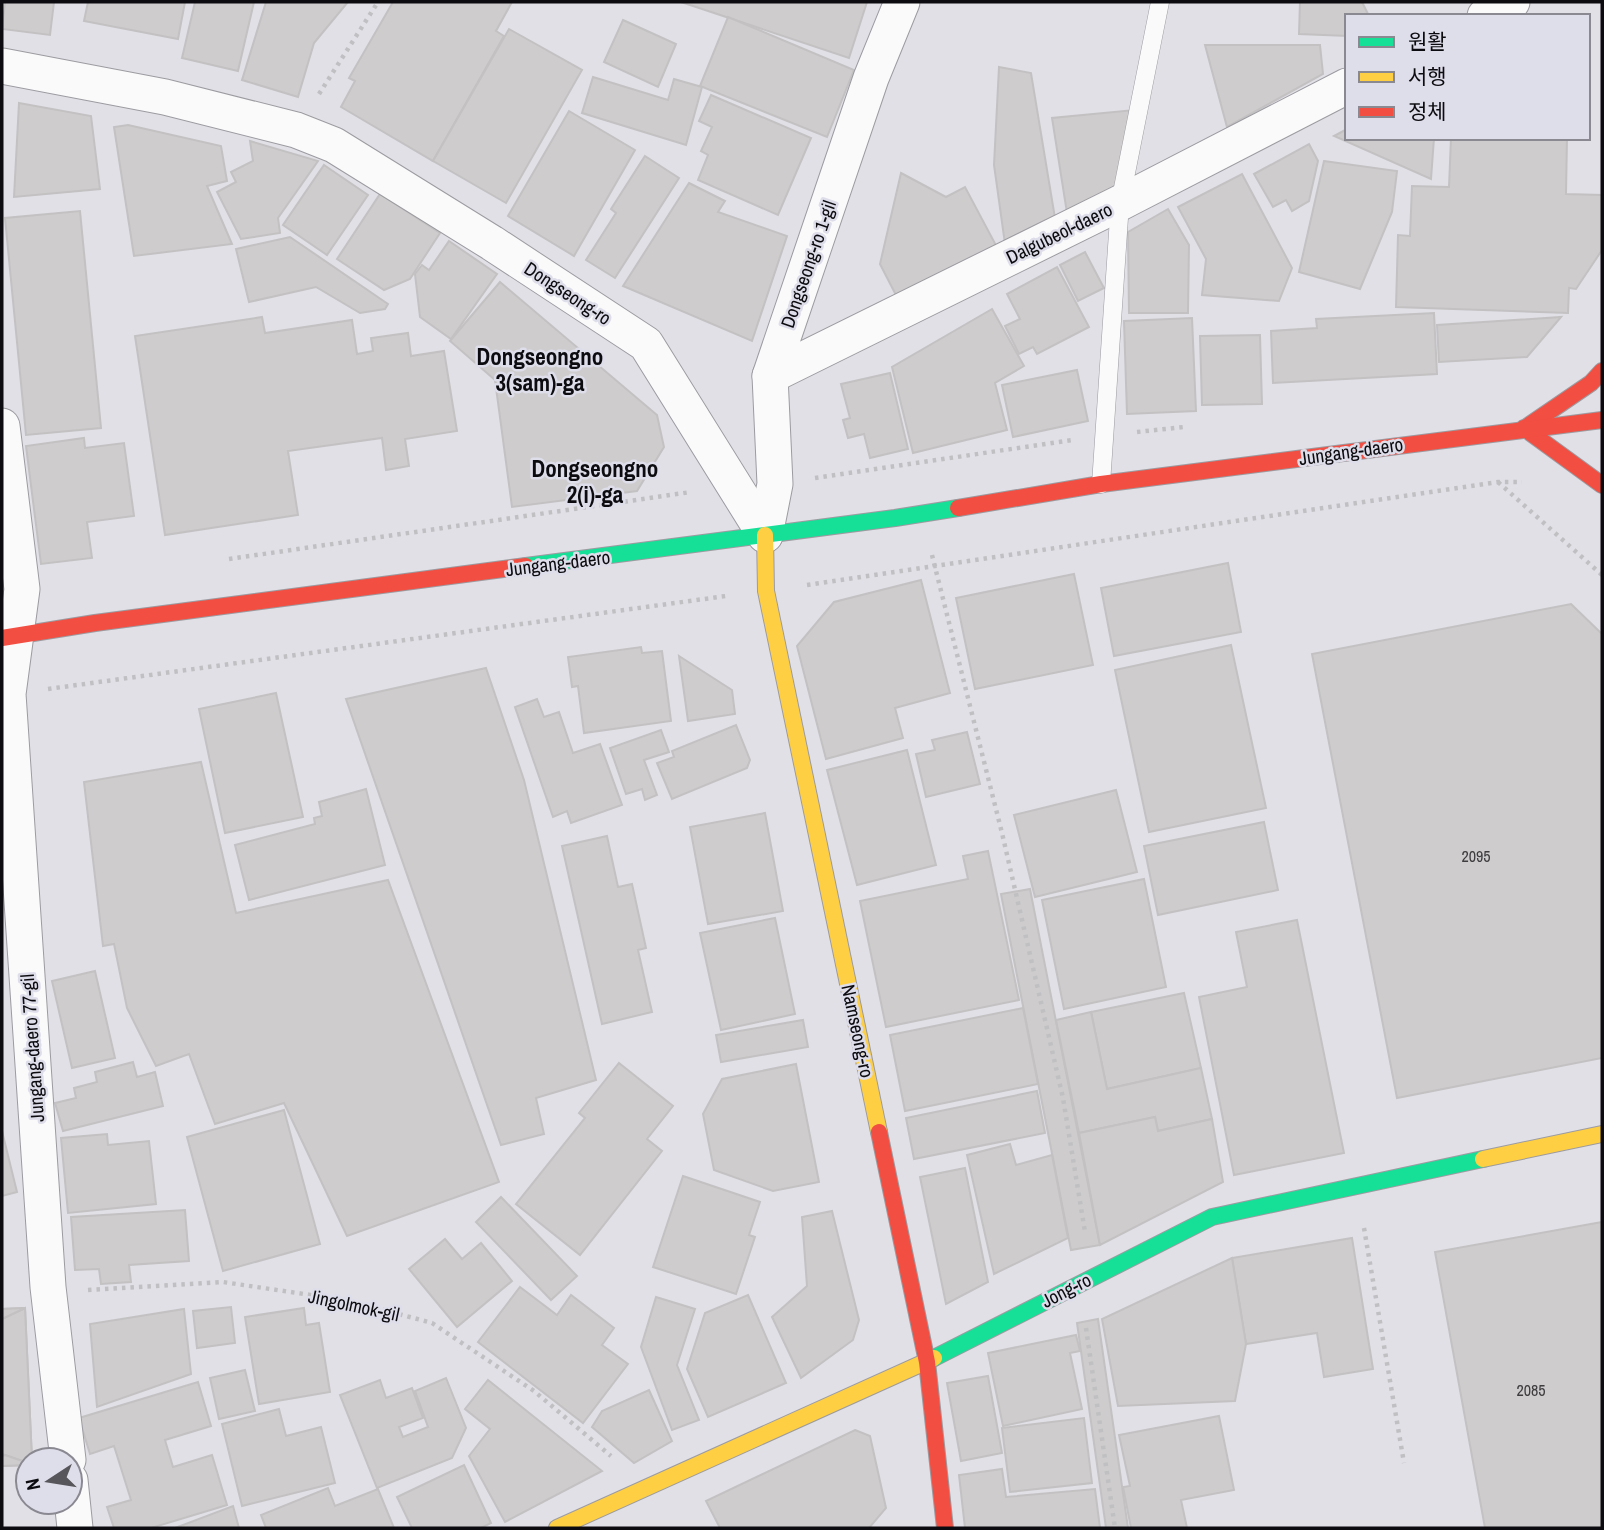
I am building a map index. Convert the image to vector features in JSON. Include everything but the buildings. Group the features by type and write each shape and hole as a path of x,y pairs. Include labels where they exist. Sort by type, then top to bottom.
{"street":[{"name":"Dongseong-ro 1-gil","path":"765,536 775,485 771,376 871,78 902,2"},
{"path":"1489,14 1512,2"},
{"name":"Dongseong-ro","path":"2,66 165,97 296,130 334,145 492,243 646,344 765,536"},
{"name":"Dalgubeol-daero","path":"771,376 1120,203 1345,87"},
{"path":"1602,371 1591,383 1524,428 1602,485"},
{"name":"Jungang-daero","path":"8,637 95,623 765,536 1101,484 1602,420"},
{"path":"2,426 22,589 8,637"},
{"name":"Namseong-ro","path":"765,536 766,591 927,1362 945,1528"},
{"name":"Jungang-daero 77-gil","path":"8,637 8,694 48,1287 66,1446"},
{"name":"Jong-ro","path":"557,1528 927,1362 1212,1217 1602,1133"}],"lane":[{"path":"1101,484 1120,203 1160,2"}],"path":[{"path":"296,130 378,2"},
{"path":"1497,482 1602,575"},
{"path":"925,512 933,565 1002,833 1063,1098 1086,1237 1085,1322 1115,1528"},
{"path":"1357,1186 1404,1463"},
{"name":"Jingolmok-gil","path":"48,1287 90,1290 223,1282 351,1301 432,1322 534,1391 650,1488"}],"traffic: fast":[{"path":"526,566 958,508"},
{"path":"934,1358 1212,1217 1483,1159"}],"traffic: slow":[{"path":"765,535 766,591 879,1132"},
{"path":"1483,1159 1602,1134"},
{"path":"557,1528 934,1358"}],"traffic: jam":[{"path":"1528,426 1591,383 1602,371"},
{"path":"958,508 1101,484 1602,420"},
{"path":"1524,428 1602,485"},
{"path":"2,638 95,623 526,566"},
{"path":"879,1132 927,1362 945,1528"}],"district":[{"name":"Dongseongno 3(sam)-ga","path":"540,369"},
{"name":"Dongseongno 2(i)-ga","path":"595,481"}]}
